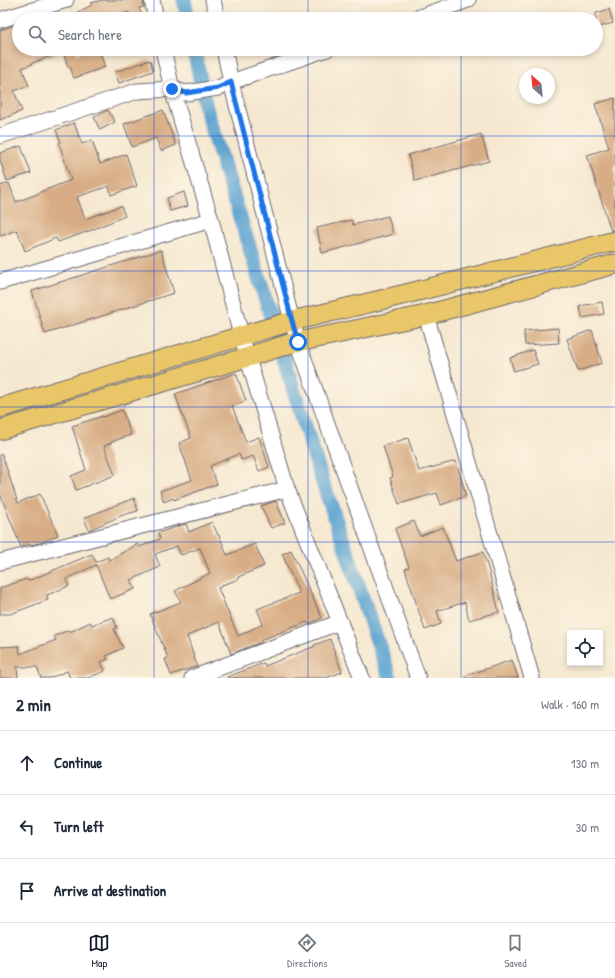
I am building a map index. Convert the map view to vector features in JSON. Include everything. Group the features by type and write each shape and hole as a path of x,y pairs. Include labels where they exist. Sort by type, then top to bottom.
{"main road":[{"path":"0,408 289,322 615,241"},
{"path":"0,430 297,342 426,315 615,264"}],"street":[{"path":"26,12 66,0"},
{"path":"152,0 155,12"},
{"path":"213,0 216,12"},
{"path":"434,12 468,0"},
{"path":"0,20 12,16"},
{"path":"166,56 179,91 211,220 242,335 250,356 288,489 362,678"},
{"path":"224,56 225,85 289,322 418,678"},
{"path":"0,136 137,90 179,91 225,85 307,56"},
{"path":"0,282 211,220"},
{"path":"426,315 532,678"},
{"path":"0,562 288,489"},
{"path":"192,678 340,622"}],"building":[{"path":"102,0 143,0 144,7 139,8 140,12 78,12 92,5 91,3"},
{"path":"609,9 613,23 603,26 603,12 599,12"},
{"path":"12,26 12,56 52,56 22,68 29,86 14,91 22,111 0,120 0,30"},
{"path":"64,56 101,56 105,67 74,78 70,66 68,67"},
{"path":"150,60 153,71 119,83 115,72"},
{"path":"615,98 615,230 611,231 587,155 609,148 595,104"},
{"path":"108,110 115,122 100,130 94,117"},
{"path":"163,110 176,145 161,151 156,138 132,147 124,124"},
{"path":"74,123 82,144 92,140 100,164 126,154 137,186 111,195 109,186 77,197 85,219 121,206 125,216 58,242 56,238 25,251 17,230 0,236 0,186 9,183 16,202 71,180 59,143 61,142 56,130"},
{"path":"481,134 489,161 415,181 408,155"},
{"path":"21,146 31,173 7,181 0,160 0,153"},
{"path":"184,192 188,206 170,211 167,198"},
{"path":"388,216 393,234 322,253 317,228 352,220 353,225"},
{"path":"161,250 174,293 45,334 32,291"},
{"path":"602,302 604,314 582,318 580,306"},
{"path":"558,328 559,343 525,345 524,331"},
{"path":"592,330 602,363 578,371 567,339"},
{"path":"533,350 538,364 514,371 510,358"},
{"path":"236,373 246,401 232,406 246,442 259,437 269,467 259,471 253,456 241,460 239,454 210,466 217,484 174,500 173,498 164,502 160,491 192,480 179,443 191,438 175,394"},
{"path":"122,410 131,435 104,446 115,475 76,490 71,476 86,470 72,426"},
{"path":"408,438 419,471 456,461 466,496 441,505 437,493 399,504 390,478 393,477 383,446"},
{"path":"2,454 18,503 40,494 58,535 40,543 29,544 21,547 0,494 0,455"},
{"path":"134,498 138,511 123,515 89,530 84,518"},
{"path":"276,501 285,523 271,528 261,506"},
{"path":"414,521 420,536 443,527 456,561 483,552 499,612 469,620 465,602 437,611 441,624 425,630 405,569 409,567 395,529"},
{"path":"212,522 227,555 255,544 264,566 238,577 239,579 218,588 238,636 263,624 257,609 299,593 282,554 291,550 322,618 308,624 307,622 261,640 261,642 231,654 219,622 187,636 197,666 171,675 165,659 168,658 150,614 181,602 175,591 210,573 200,548 181,555 177,546 155,554 160,567 131,580 135,589 110,599 96,565 66,579 69,586 47,595 48,600 10,614 0,614 0,588 27,579 28,581 92,554 96,562 108,557 109,560 138,544 139,547 160,539 158,533 182,525 186,524 189,532"},
{"path":"113,617 117,628 114,629 123,648 106,656 108,659 101,662 105,671 88,678 70,678 67,671 50,678 41,678 37,667 17,667 18,678 0,678 0,647 19,646 20,654 56,640 54,636 69,630 70,632 90,622 92,625"},
{"path":"330,639 342,672 326,678 227,677 264,663 265,666"},
{"path":"512,660 518,678 465,678 465,676"}],"waterway":[{"path":"184,0 187,12"},
{"path":"195,56 206,108 320,474 390,678"}],"route":[{"path":"172,89 186,93 218,88 231,82 298,342"}]}
